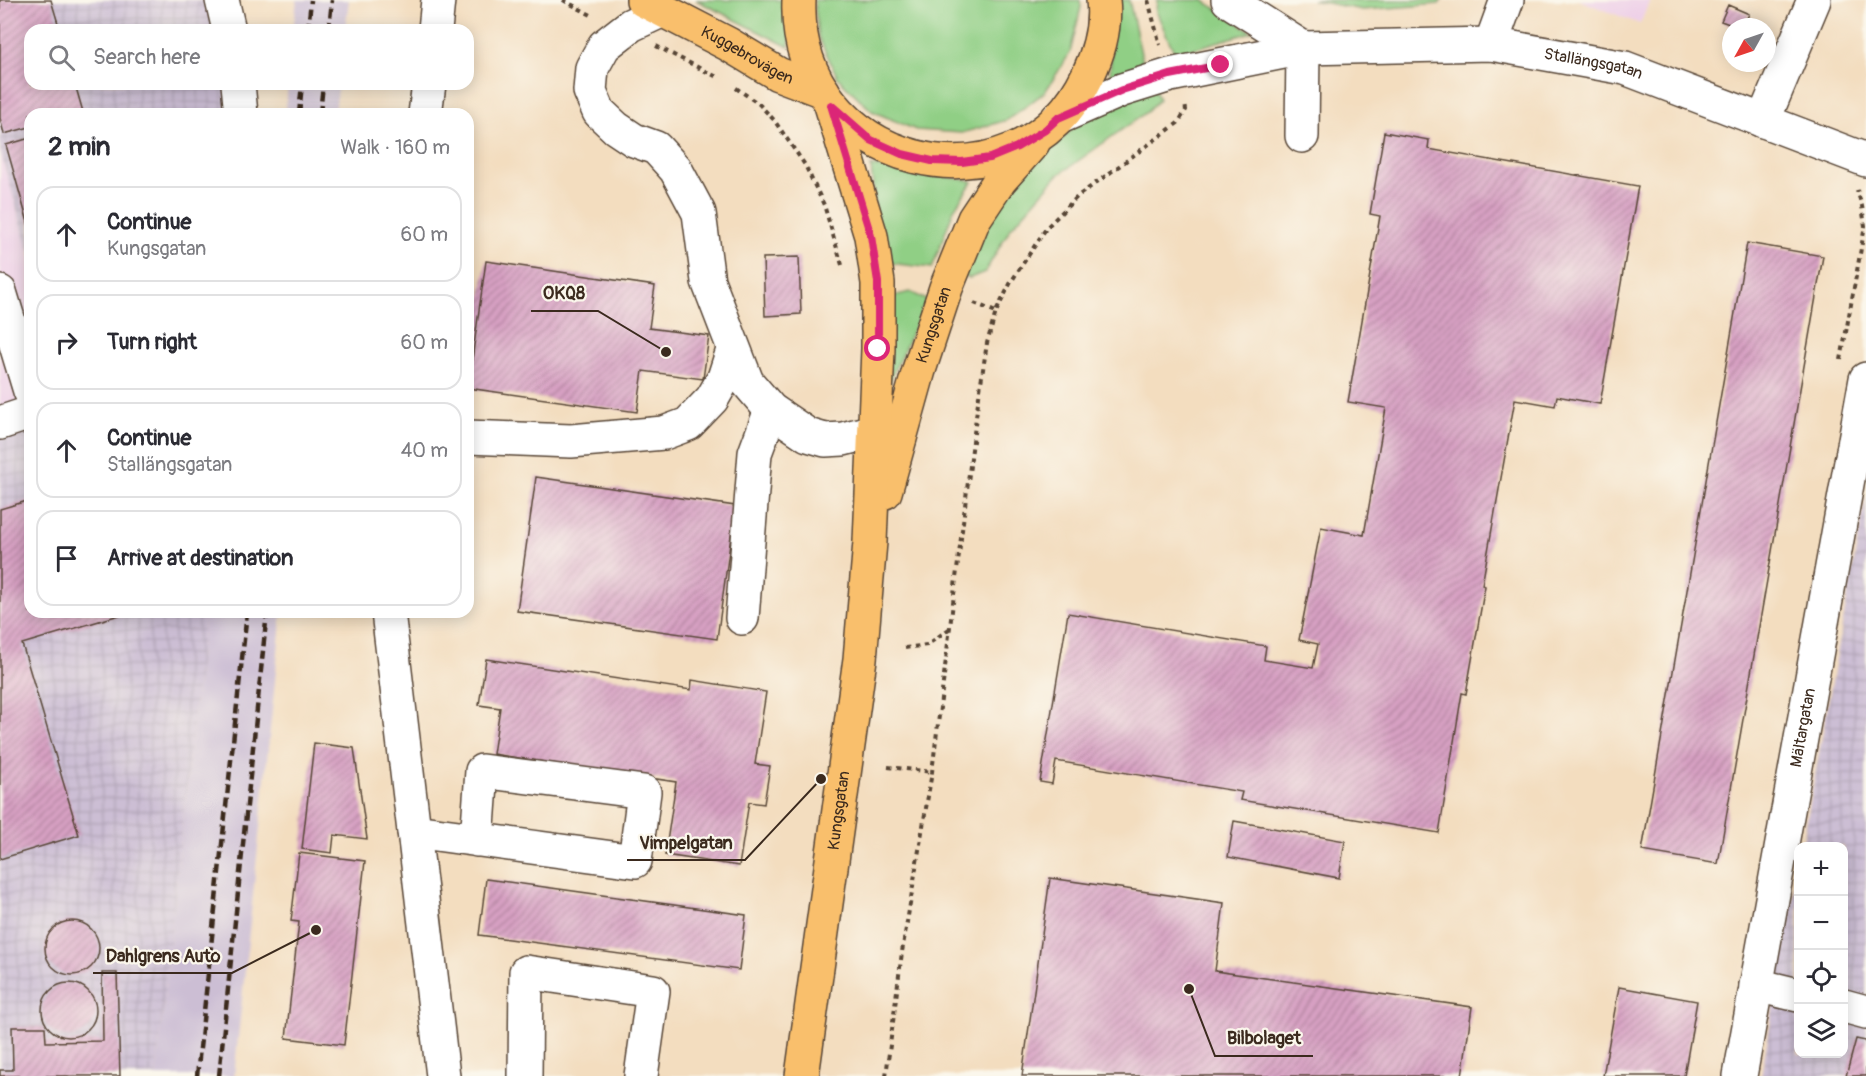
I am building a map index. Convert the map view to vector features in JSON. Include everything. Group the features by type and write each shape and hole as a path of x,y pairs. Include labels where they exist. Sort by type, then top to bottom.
{"main road":[{"path":"799,0 798,17 801,41 813,75 827,98 871,140 902,154 932,161 962,162 990,158 1017,147 1052,124"},
{"name":"Kungsgatan","path":"870,542 919,370 946,288 974,219 1000,180 1081,91 1095,62 1102,33 1103,0"},
{"name":"Kuggebrovägen","path":"653,5 728,44 778,74 827,98"},
{"name":"Kungsgatan","path":"802,1076 860,659 870,542 878,349 878,282 871,236 827,98"}],"street":[{"path":"222,0 228,24"},
{"path":"436,24 438,0"},
{"path":"1228,0 1303,48 1302,136"},
{"path":"1491,44 1507,0"},
{"path":"1763,121 1814,0"},
{"path":"653,5 604,46 592,68 590,91 599,112 616,128 634,140 656,148 676,170 699,213 708,281 734,350 747,382 771,410 808,435 825,440 843,439 874,431"},
{"name":"Stallängsgatan","path":"1052,124 1122,90 1170,75 1303,48 1491,44 1625,68 1763,121 1861,173"},
{"path":"239,90 240,108"},
{"path":"426,108 428,90"},
{"path":"0,292 24,371"},
{"path":"474,437 571,441 664,433 688,424 712,399 724,378 734,350"},
{"name":"Mältargatan","path":"1740,1076 1853,374"},
{"path":"742,618 755,453 771,410"},
{"path":"0,423 24,415"},
{"path":"389,618 443,1076"},
{"path":"414,831 477,840 635,861 644,792 482,771 477,840"},
{"path":"525,1076 526,972 653,991 641,1076"},
{"path":"1756,985 1794,994"},
{"path":"1848,1007 1866,1012"}],"path":[{"path":"563,0 594,17 625,29 726,82"},
{"path":"886,1076 902,952 932,772 987,343 996,312 1011,282 1047,227 1078,196 1178,123 1186,110 1184,97 1170,75 1148,0"},
{"path":"734,87 759,104 805,165 824,205 837,254 845,272"},
{"path":"1853,374 1865,226 1861,173"},
{"path":"904,648 927,645 950,628"},
{"path":"888,767 932,772"}],"shaded area":[{"path":"0,0 222,0 228,24 24,24 24,90 239,90 240,108 24,108 24,233 0,151"},
{"path":"297,0 349,0 346,24 294,24"},
{"path":"1579,0 1650,0 1640,24"},
{"path":"287,90 337,90 336,108 286,108"},
{"path":"0,151 24,233 24,415 0,423"},
{"path":"24,415 24,618 204,618 156,1076 0,1076 0,423"},
{"path":"1866,495 1866,1076 1761,1076 1794,890 1794,1058 1848,1058 1848,842 1803,842"},
{"path":"204,618 281,618 234,1076 156,1076"}],"green space":[{"path":"696,0 795,0 789,47"},
{"path":"814,0 1080,0 1081,7 1070,53 1045,92 1007,120 962,133 916,130 872,111 838,78 818,36"},
{"path":"1114,0 1129,0 1144,67 1110,77"},
{"path":"1157,0 1203,0 1252,32 1175,54 1156,11"},
{"path":"1312,0 1442,0 1439,4 1362,10"},
{"path":"1152,83 1159,99 1148,111 1057,176 1010,229 985,272 970,278 961,276 985,222 1030,167 1077,125"},
{"path":"871,166 973,181 954,209 932,268 880,262"},
{"path":"910,292 927,300 882,397 889,297"}],"building":[{"path":"0,0 51,0 58,24 24,24 24,90 77,90 82,108 24,108 24,129 4,134 0,118"},
{"path":"1728,5 1749,14 1747,18 1722,18"},
{"path":"1384,132 1429,140 1428,149 1638,186 1600,404 1557,396 1555,406 1515,399 1482,585 1485,586 1466,694 1462,693 1439,833 1240,800 1242,792 1056,761 1052,784 1040,782 1068,613 1266,646 1264,660 1313,668 1318,644 1299,640 1321,527 1364,535 1386,408 1348,402 1380,216 1370,214"},
{"path":"24,140 24,208 6,145"},
{"path":"1747,243 1823,256 1718,864 1642,851"},
{"path":"799,257 801,314 765,316 763,258"},
{"path":"486,261 655,286 649,328 709,336 703,379 643,371 637,412 474,389 474,346"},
{"path":"536,477 735,506 717,639 517,611"},
{"path":"24,502 24,618 109,618 22,644 79,835 0,859 0,509"},
{"path":"486,659 691,690 692,680 766,692 755,764 770,766 764,804 749,802 739,866 665,855 676,782 493,754 500,708 479,705"},
{"path":"314,743 354,748 367,839 334,835 332,853 302,849"},
{"path":"1234,821 1345,841 1339,878 1228,857"},
{"path":"299,853 365,861 344,1045 286,1038 299,922 291,921"},
{"path":"1050,878 1224,903 1215,971 1472,1007 1462,1076 1022,1076"},
{"path":"486,879 746,915 739,970 479,935"},
{"path":"72,921 82,923 91,929 97,938 99,948 97,958 91,967 82,973 72,975 62,973 53,967 47,958 45,948 47,938 53,929 62,923"},
{"path":"102,973 117,973 120,1076 0,1076 0,1070 13,1070 12,1027 45,1027 46,1042 103,1041"},
{"path":"69,983 79,985 88,991 94,1000 96,1010 94,1020 88,1029 79,1035 69,1037 59,1035 50,1029 44,1020 42,1010 44,1000 50,991 59,985"},
{"path":"1619,987 1697,1001 1684,1076 1603,1076"},
{"path":"1856,1039 1866,1041 1866,1076 1846,1076"}],"railway":[{"path":"309,24 311,0"},
{"path":"330,24 332,0"},
{"path":"300,108 301,90"},
{"path":"321,108 322,90"},
{"path":"197,1076 246,618"},
{"path":"219,1076 266,618"}],"place":[{"name":"OKQ8","path":"666,352"},
{"name":"Vimpelgatan","path":"821,779"},
{"name":"Dahlgrens Auto","path":"316,930"},
{"name":"Bilbolaget","path":"1189,989"}],"route":[{"path":"878,349 878,282 871,236 831,105 871,140 902,154 932,161 962,162 990,158 1017,147 1045,130 1058,118 1122,90 1170,75 1221,65"}]}
